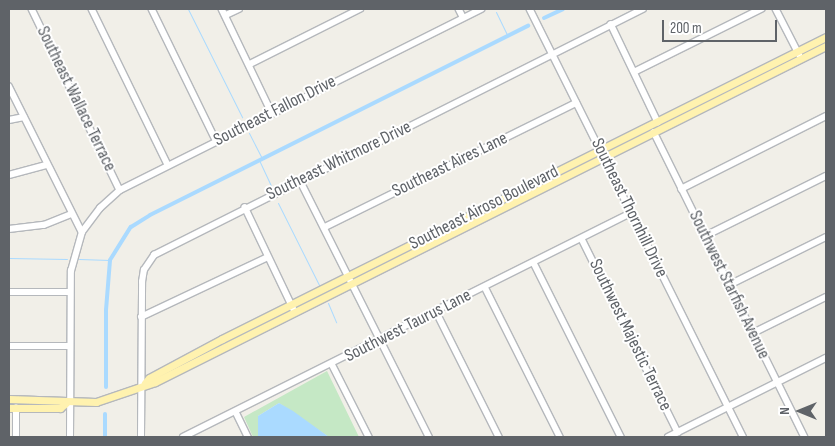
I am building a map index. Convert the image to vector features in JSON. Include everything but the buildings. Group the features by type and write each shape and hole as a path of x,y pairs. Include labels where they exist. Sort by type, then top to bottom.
{"main road":[{"name":"Southeast Airoso Boulevard","path":"9,399 59,400 68,403 96,402 143,384 156,382 353,285 602,154 658,122 826,37"},
{"name":"Southeast Airoso Boulevard","path":"143,384 165,369 291,304 602,154 654,132 826,46"},
{"name":"Southeast Airoso Boulevard","path":"12,408 60,408 68,403"}],"street":[{"name":"Southeast Wallace Terrace","path":"32,9 120,190"},
{"path":"92,9 168,165"},
{"path":"152,9 216,140"},
{"path":"222,9 272,113"},
{"path":"226,16 239,9"},
{"path":"250,64 360,9"},
{"path":"459,9 463,17"},
{"name":"Southeast Fallon Drive","path":"70,437 68,403 70,292 74,256 82,232 100,208 120,190 216,140 481,9"},
{"name":"Southeast Thornhill Drive","path":"530,9 743,437"},
{"name":"Southeast Whitmore Drive","path":"142,437 141,317 143,276 154,255 244,207 643,9"},
{"path":"636,71 761,9"},
{"path":"776,9 802,59"},
{"path":"611,24 636,71 658,122"},
{"path":"9,86 71,214 82,232"},
{"name":"Southeast Aires Lane","path":"324,227 576,103"},
{"path":"681,188 826,116"},
{"path":"9,120 24,117"},
{"name":"Southwest Starfish Avenue","path":"654,132 805,437"},
{"path":"9,175 47,165"},
{"path":"705,236 826,176"},
{"path":"300,180 427,437"},
{"path":"244,207 295,312"},
{"name":"Southwest Taurus Lane","path":"183,437 631,213"},
{"path":"9,229 44,225 71,214"},
{"path":"729,285 826,237"},
{"name":"Southwest Majestic Terrace","path":"582,239 678,432"},
{"path":"141,317 268,256"},
{"path":"534,263 621,437"},
{"path":"485,287 560,437"},
{"path":"9,292 70,292"},
{"path":"753,333 826,297"},
{"path":"436,311 499,437"},
{"path":"9,346 70,346"},
{"path":"668,437 826,358"},
{"path":"332,364 368,437"},
{"path":"12,408 16,437"},
{"path":"236,412 248,437"}],"green space":[{"path":"327,371 359,437 329,437 279,403 258,416 258,437 253,437 244,417"}],"water":[{"path":"279,403 329,437 258,437 258,416"}],"waterway":[{"path":"188,9 242,117"},
{"path":"544,18 563,9"},
{"path":"496,12 507,35"},
{"path":"106,387 106,310 110,260 131,227 150,215 528,26"},
{"path":"249,133 262,159"},
{"path":"259,160 271,186"},
{"path":"278,203 319,285"},
{"path":"9,258 67,259"},
{"path":"79,259 110,260"},
{"path":"328,303 336,322"},
{"path":"105,414 105,437"}]}
